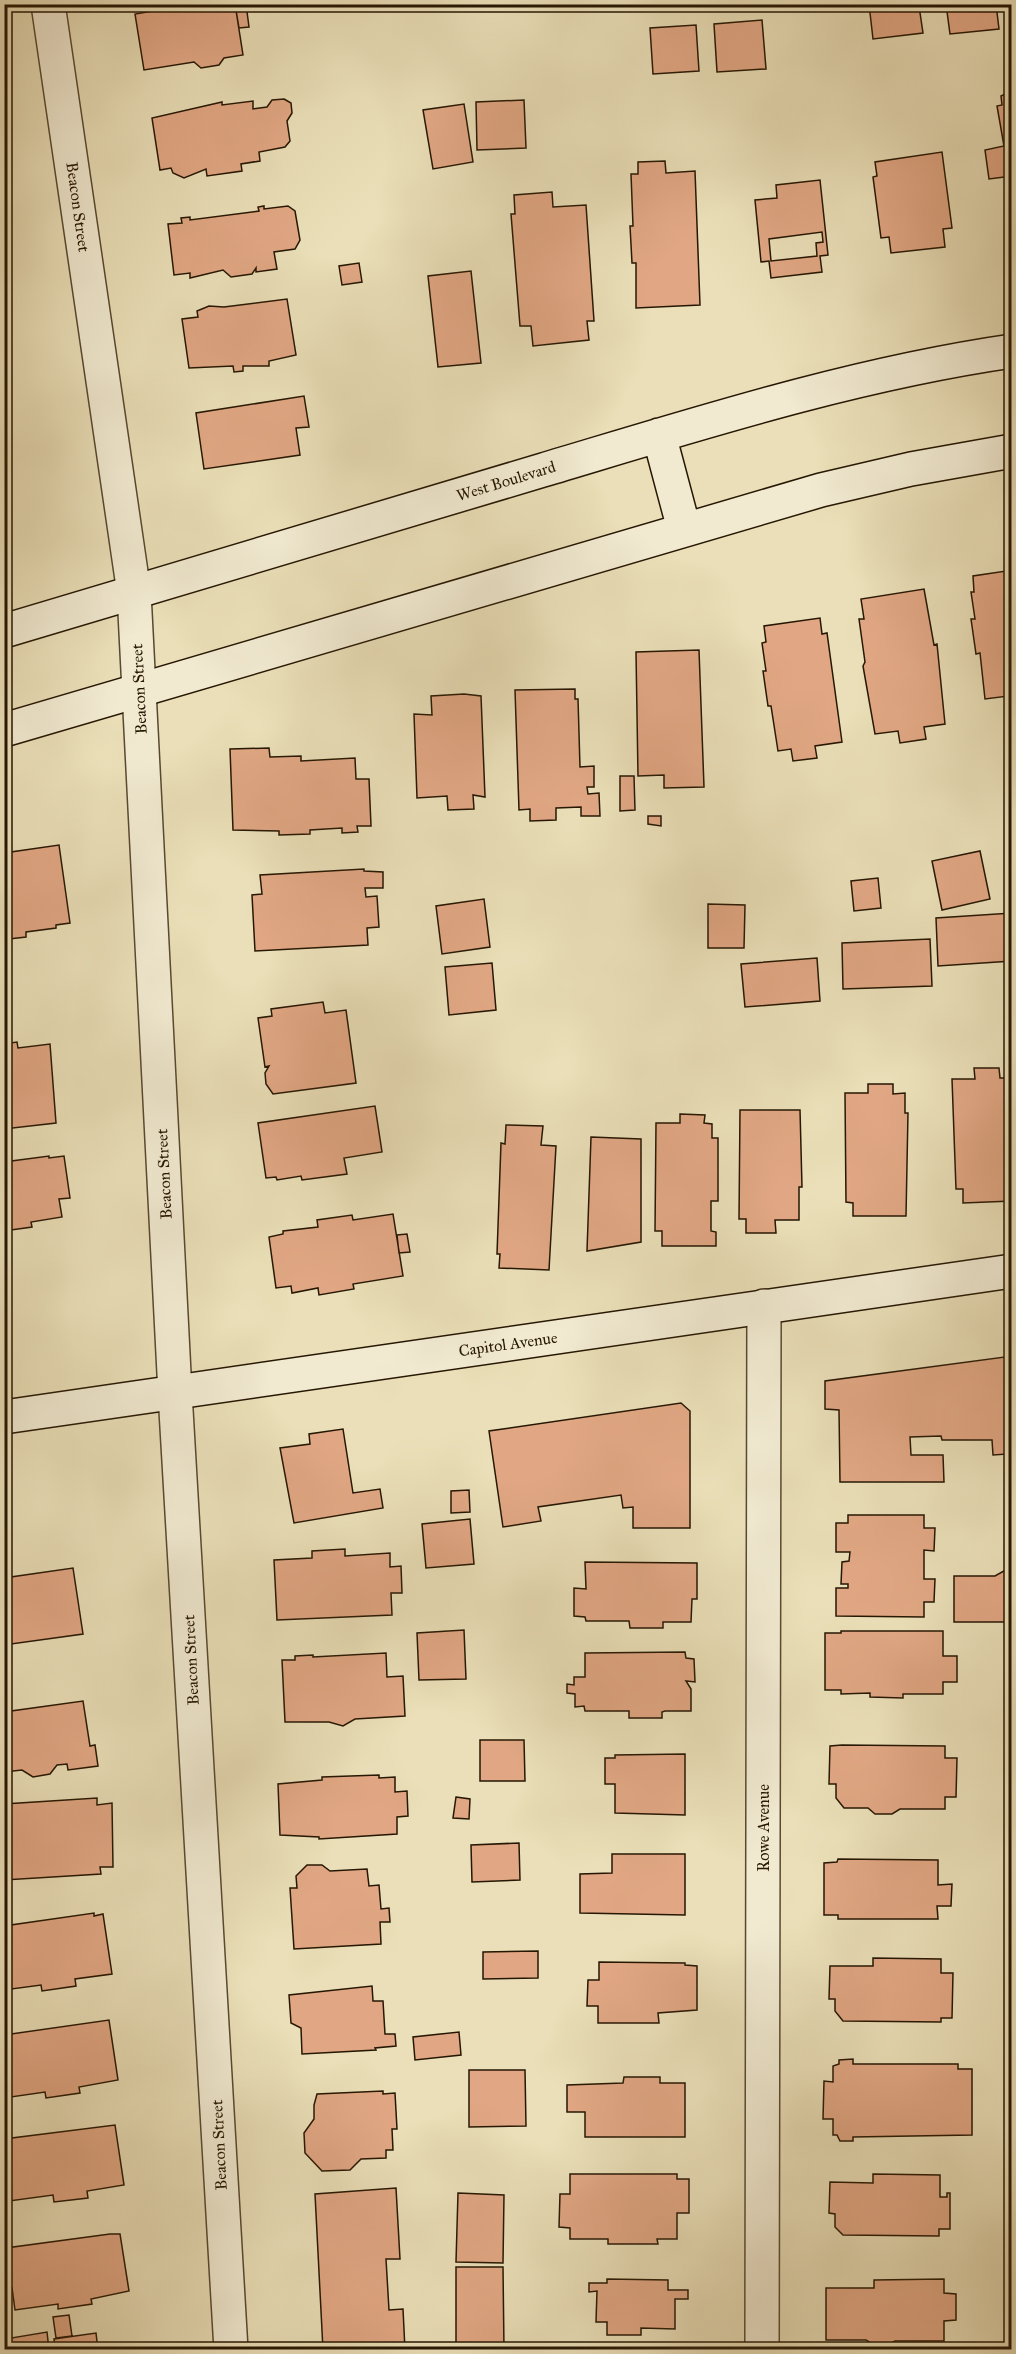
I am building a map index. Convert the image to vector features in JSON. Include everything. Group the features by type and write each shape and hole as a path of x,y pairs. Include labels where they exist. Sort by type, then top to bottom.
{"street":[{"name":"Beacon Street","path":"48,4 134,593 175,1393 231,2349"},
{"name":"West Boulevard","path":"4,631 659,435 832,388 973,357 1011,351"},
{"path":"659,435 684,529"},
{"path":"4,730 832,487 911,469 1011,451"},
{"name":"Capitol Avenue","path":"4,1417 1011,1271"},
{"name":"Rowe Avenue","path":"762,2349 765,1306"}],"building":[{"path":"194,4 235,4 243,55 224,58 219,65 201,68 194,62 144,70 135,14"},
{"path":"235,4 246,4 249,27 239,28"},
{"path":"869,4 929,4 919,6 923,33 873,39"},
{"path":"946,4 996,4 999,29 950,34"},
{"path":"762,20 766,69 717,72 714,24"},
{"path":"696,25 699,71 653,74 650,28"},
{"path":"1012,91 1012,176 989,179 985,150 1004,146 997,106 1002,105 1001,96"},
{"path":"284,99 291,103 292,113 287,121 290,141 285,147 259,152 260,161 241,164 242,171 207,176 206,169 184,178 173,173 171,168 160,170 152,118 222,102 222,105 253,101 253,109 267,107 272,100"},
{"path":"524,100 526,148 477,150 476,102"},
{"path":"464,104 473,162 433,169 423,110"},
{"path":"942,152 952,228 943,229 945,247 891,253 889,237 881,238 873,177 877,176 875,162"},
{"path":"665,161 666,173 695,171 700,305 636,308 636,263 632,263 630,226 633,226 631,174 638,174 638,162"},
{"path":"820,180 828,255 820,256 822,272 771,278 769,261 761,262 755,200 777,198 776,185","holes":["822,232 823,242 816,243 817,256 771,261 769,239"]},
{"path":"552,192 553,207 586,205 594,321 587,321 589,340 533,346 531,326 520,326 511,214 515,214 514,195"},
{"path":"264,206 264,209 288,206 295,211 300,240 295,249 274,252 277,269 256,272 256,268 252,274 231,277 223,270 190,278 190,273 174,275 168,224 182,223 181,218 190,217 190,220 259,211 258,207"},
{"path":"359,263 362,282 342,285 339,266"},
{"path":"471,271 481,363 438,367 428,276"},
{"path":"287,299 296,355 269,361 269,366 243,366 243,371 234,372 233,366 189,368 182,319 198,317 197,311 209,306 224,307"},
{"path":"304,396 309,427 296,428 300,455 204,469 196,413"},
{"path":"1006,571 1008,587 1012,587 1009,707 1008,696 985,699 980,653 976,654 971,619 975,619 971,592 974,592 973,576"},
{"path":"924,589 934,645 937,644 945,724 924,727 926,739 900,743 898,731 875,734 863,666 865,662 859,619 864,619 861,599"},
{"path":"820,618 822,634 827,633 842,742 815,746 817,758 793,761 791,749 778,751 771,706 768,706 763,671 766,671 762,643 766,642 764,626"},
{"path":"699,650 704,787 664,788 664,775 638,776 636,652"},
{"path":"575,689 575,699 578,699 580,767 594,766 594,787 587,787 588,794 599,793 600,816 581,816 581,807 556,808 556,820 530,821 530,809 519,810 515,690"},
{"path":"464,694 481,696 485,797 473,795 474,809 448,810 447,796 417,798 414,714 432,715 431,696"},
{"path":"269,748 270,757 301,756 301,761 355,758 356,779 369,779 371,826 357,826 358,832 342,833 342,828 310,830 310,834 279,835 279,831 233,830 230,749"},
{"path":"620,776 634,776 635,810 620,811"},
{"path":"648,816 661,816 661,826 648,824"},
{"path":"59,845 70,923 56,925 56,928 26,932 26,937 9,939 8,934 4,935 4,853"},
{"path":"980,851 990,899 942,910 932,861"},
{"path":"364,869 364,871 383,872 383,888 365,888 366,897 377,896 379,927 367,928 368,945 255,951 252,895 262,894 260,875"},
{"path":"878,878 881,908 854,911 851,881"},
{"path":"484,899 490,947 442,954 436,906"},
{"path":"708,904 745,905 744,948 708,948"},
{"path":"1012,913 1012,961 938,966 936,918"},
{"path":"930,939 932,986 843,989 842,943"},
{"path":"817,958 820,1001 745,1007 741,964"},
{"path":"492,963 496,1010 449,1015 445,967"},
{"path":"323,1002 325,1013 346,1010 356,1083 273,1094 266,1084 265,1073 269,1066 265,1067 258,1018 272,1016 271,1009"},
{"path":"17,1042 18,1048 50,1044 56,1123 4,1129 4,1044"},
{"path":"974,1068 999,1068 1000,1078 1012,1078 1012,1201 963,1203 963,1189 956,1189 952,1079 975,1079"},
{"path":"868,1084 893,1084 893,1094 905,1093 905,1113 908,1113 906,1216 853,1216 853,1203 846,1202 845,1093 868,1093"},
{"path":"375,1106 382,1152 344,1158 347,1174 302,1180 301,1176 277,1180 276,1177 266,1178 258,1123"},
{"path":"740,1110 800,1110 802,1187 799,1187 799,1220 775,1220 776,1233 746,1233 746,1219 739,1219"},
{"path":"680,1114 705,1115 704,1123 712,1124 712,1138 718,1138 718,1201 711,1201 711,1231 716,1232 716,1246 662,1246 662,1231 655,1231 656,1123 680,1123"},
{"path":"506,1125 543,1126 541,1145 556,1146 549,1270 499,1268 500,1254 497,1254 501,1143 505,1144"},
{"path":"591,1137 641,1139 641,1242 587,1251"},
{"path":"49,1156 49,1158 64,1156 70,1198 59,1199 62,1217 31,1222 32,1227 4,1231 4,1162"},
{"path":"393,1214 403,1276 353,1284 354,1289 319,1295 318,1288 292,1293 291,1286 276,1288 269,1237 283,1234 283,1231 318,1227 317,1220 352,1215 353,1220"},
{"path":"407,1234 410,1252 399,1253 397,1235"},
{"path":"1012,1356 1012,1484 1008,1484 1007,1454 993,1455 992,1440 942,1440 941,1436 910,1437 911,1455 943,1455 944,1482 840,1482 839,1410 825,1409 825,1381"},
{"path":"681,1403 690,1411 690,1528 633,1528 633,1507 623,1508 621,1495 538,1507 541,1521 503,1527 489,1431"},
{"path":"343,1429 353,1493 380,1489 383,1508 294,1523 280,1448 310,1444 309,1434"},
{"path":"469,1490 470,1512 451,1513 451,1491"},
{"path":"1009,1507 1012,1507 1012,1622 954,1622 954,1576 995,1576 1011,1567"},
{"path":"848,1515 924,1515 924,1528 935,1528 934,1551 924,1550 924,1579 935,1579 934,1602 924,1602 924,1617 836,1616 836,1588 848,1588 848,1584 841,1584 842,1562 849,1561 850,1552 836,1552 836,1523 848,1523"},
{"path":"470,1519 474,1564 426,1568 422,1524"},
{"path":"345,1549 345,1556 390,1553 390,1567 401,1566 402,1593 391,1593 392,1615 277,1620 274,1560 312,1558 312,1551"},
{"path":"585,1562 697,1563 697,1599 692,1599 691,1622 663,1622 663,1628 630,1628 629,1621 586,1621 585,1617 574,1616 574,1588 586,1589"},
{"path":"73,1568 83,1634 4,1645 4,1578"},
{"path":"464,1630 466,1679 419,1680 417,1633"},
{"path":"841,1631 943,1631 943,1656 957,1656 957,1682 943,1682 943,1694 903,1694 903,1698 870,1697 870,1693 841,1694 841,1690 825,1690 825,1633 841,1633"},
{"path":"685,1652 686,1658 694,1659 695,1682 686,1681 691,1689 691,1711 665,1711 662,1712 662,1718 629,1718 629,1711 585,1711 584,1706 575,1707 575,1694 567,1693 567,1684 574,1685 574,1677 585,1677 585,1653"},
{"path":"386,1653 387,1677 403,1676 405,1716 355,1719 343,1726 329,1722 285,1722 282,1660 295,1660 295,1656"},
{"path":"83,1701 90,1746 95,1745 98,1766 68,1770 67,1764 57,1765 50,1774 33,1777 22,1770 4,1772 4,1712"},
{"path":"480,1740 524,1740 525,1781 480,1781"},
{"path":"830,1746 945,1746 945,1758 957,1758 956,1797 945,1797 945,1809 900,1809 892,1814 875,1814 868,1808 844,1808 836,1798 836,1784 829,1784"},
{"path":"685,1754 685,1815 615,1813 615,1784 605,1784 605,1758 615,1758 615,1755"},
{"path":"379,1775 379,1778 395,1777 395,1792 407,1791 408,1816 397,1817 397,1834 319,1839 319,1837 280,1835 278,1784 322,1780 322,1777"},
{"path":"456,1797 470,1799 469,1819 453,1818"},
{"path":"97,1798 97,1805 112,1803 113,1867 100,1867 101,1874 4,1880 4,1804"},
{"path":"519,1843 520,1880 472,1882 471,1845"},
{"path":"612,1854 685,1854 685,1915 580,1913 580,1874 612,1873"},
{"path":"838,1859 938,1860 938,1885 952,1884 951,1906 937,1906 938,1919 838,1919 838,1915 824,1915 824,1863 837,1862"},
{"path":"307,1865 322,1865 330,1871 367,1869 369,1886 379,1885 381,1909 389,1908 390,1922 380,1922 381,1944 294,1949 290,1888 297,1888 296,1876"},
{"path":"94,1913 94,1916 103,1914 112,1974 75,1979 76,1986 42,1991 41,1985 4,1990 4,1926"},
{"path":"538,1951 538,1978 483,1979 483,1952"},
{"path":"873,1958 941,1959 941,1973 953,1973 952,2018 941,2018 941,2022 843,2021 835,2011 835,1999 829,1999 830,1966 873,1966"},
{"path":"599,1962 685,1963 685,1965 697,1966 697,2010 658,2013 659,2023 598,2023 598,2006 587,2006 588,1980 599,1980"},
{"path":"372,1986 373,2001 383,2001 385,2034 395,2034 396,2046 375,2048 376,2050 302,2054 301,2028 291,2023 289,1995"},
{"path":"109,2020 118,2080 79,2087 80,2093 46,2098 45,2092 4,2098 4,2035"},
{"path":"459,2032 461,2055 415,2060 413,2037"},
{"path":"853,2059 853,2064 958,2064 958,2069 972,2069 972,2135 853,2137 853,2141 840,2141 837,2135 833,2135 833,2119 823,2119 824,2081 833,2082 833,2066 839,2064 839,2060"},
{"path":"469,2070 525,2070 526,2126 469,2127"},
{"path":"624,2077 660,2077 660,2083 685,2083 685,2137 585,2137 585,2112 567,2112 567,2085 623,2083"},
{"path":"383,2091 383,2094 395,2093 397,2129 392,2129 393,2150 386,2150 386,2158 361,2159 350,2170 322,2171 305,2153 304,2133 314,2119 317,2094"},
{"path":"115,2125 124,2185 87,2191 88,2198 54,2202 53,2195 9,2201 4,2181 4,2139"},
{"path":"570,2174 677,2174 677,2179 689,2179 689,2213 677,2213 677,2239 657,2239 658,2244 608,2244 608,2239 570,2239 570,2228 559,2227 560,2194 570,2194"},
{"path":"873,2174 940,2175 940,2197 947,2197 947,2193 950,2193 950,2229 939,2229 939,2236 843,2235 835,2227 835,2214 829,2213 830,2182 873,2183"},
{"path":"396,2188 400,2259 386,2259 389,2310 403,2309 405,2350 323,2350 315,2194"},
{"path":"458,2193 504,2195 503,2263 456,2262"},
{"path":"120,2234 129,2291 91,2299 92,2304 58,2309 58,2304 15,2310 12,2288 4,2289 4,2263 8,2262 6,2248"},
{"path":"456,2267 503,2267 504,2350 456,2350"},
{"path":"607,2279 668,2280 668,2290 688,2290 688,2299 675,2299 675,2329 641,2328 641,2335 607,2335 607,2322 596,2322 597,2291 589,2292 589,2283 607,2283"},
{"path":"944,2279 944,2293 956,2294 956,2320 944,2321 944,2341 895,2341 888,2345 874,2345 866,2340 826,2340 826,2288 874,2288 874,2280"},
{"path":"69,2315 72,2336 56,2338 53,2317"},
{"path":"47,2332 49,2350 7,2350 5,2339"},
{"path":"96,2333 98,2350 55,2350 54,2339"}]}
